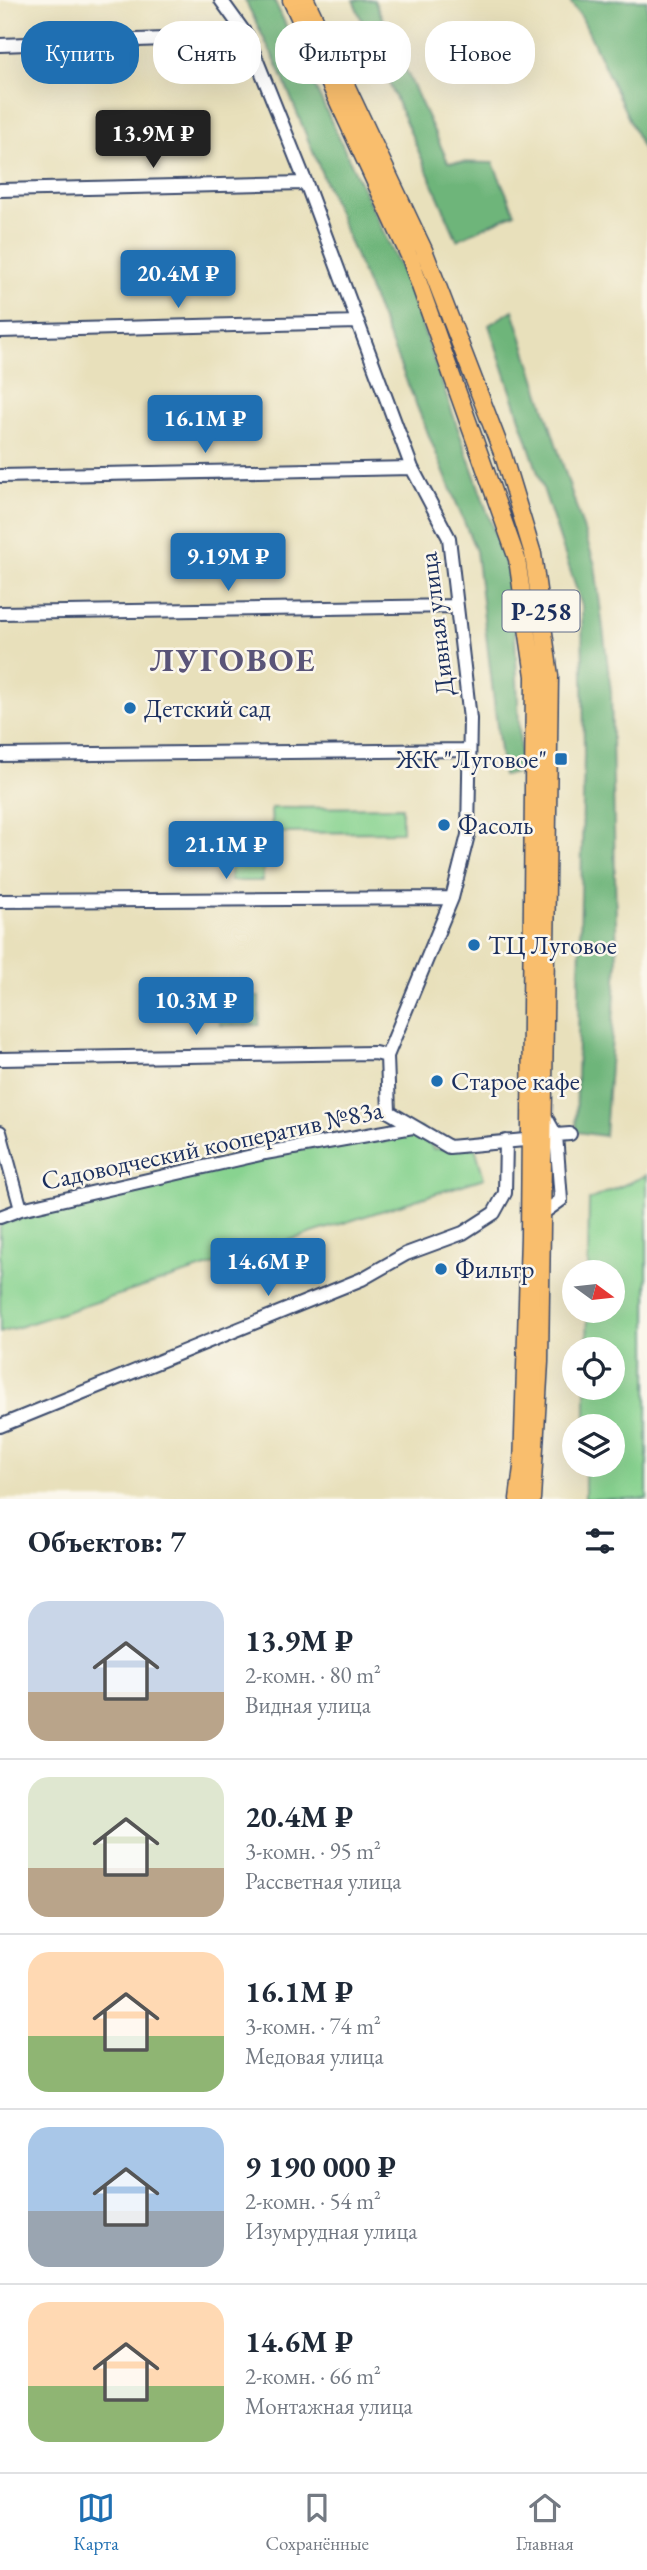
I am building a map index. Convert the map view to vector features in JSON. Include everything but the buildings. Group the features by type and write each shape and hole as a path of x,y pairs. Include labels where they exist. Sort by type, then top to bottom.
{"main road":[{"path":"291,0 410,258 517,559 534,676 542,1138 518,1499"},
{"name":"Р-258","path":"306,0 424,250 503,455 533,554 550,676 539,1401 532,1499"}],"street":[{"name":"Дивная улица","path":"221,0 236,21"},
{"path":"0,45 153,39"},
{"name":"Дивная улица","path":"261,71 306,183 412,468 449,538 470,719 468,835 452,898 387,1056 389,1112 449,1147 570,1134"},
{"path":"0,190 306,183"},
{"path":"0,331 358,322"},
{"path":"0,476 412,468"},
{"path":"0,613 457,606"},
{"path":"0,755 469,750"},
{"path":"0,901 452,898"},
{"path":"0,1059 264,1053 375,1053 387,1056"},
{"name":"Садоводческий кооператив №83а","path":"0,1217 21,1209 265,1153 413,1127"},
{"path":"0,1132 21,1209"},
{"path":"0,1426 362,1279 406,1254 463,1233 494,1213 505,1193 506,1141"}],"green space":[{"path":"245,0 274,0 284,21 275,21 275,61 261,32 261,21 255,21"},
{"path":"353,0 374,0 384,21 362,21"},
{"path":"569,0 647,0 647,158 582,18"},
{"path":"411,81 448,162 493,163 515,213 457,240 389,84 411,84"},
{"path":"285,84 314,84 405,278 513,585 521,772 503,776 476,551"},
{"path":"513,310 595,565 611,691 617,966 605,1136 576,1132 584,753 582,606 489,325"},
{"path":"402,807 402,832 272,833 271,808"},
{"path":"230,830 263,830 263,881 230,881"},
{"path":"220,997 259,997 259,1025 220,1025"},
{"path":"421,1128 433,1149 475,1147 484,1178 0,1333 0,1224 111,1192 264,1156"},
{"path":"647,1175 647,1499 585,1499 585,1477 625,1477 625,1414 586,1414 586,1400 625,1400 625,1337 587,1337 588,1323 625,1323 625,1260 588,1260 589,1200"}],"place":[{"name":"Детский сад","path":"130,708"},
{"name":"ЖК \"Луговое\"","path":"561,759"},
{"name":"Фасоль","path":"444,825"},
{"name":"ТЦ Луговое","path":"474,945"},
{"name":"Старое кафе","path":"437,1081"},
{"name":"Фильтр","path":"441,1269"}],"district":[{"name":"ЛУГОВОЕ","path":"233,659"}]}
